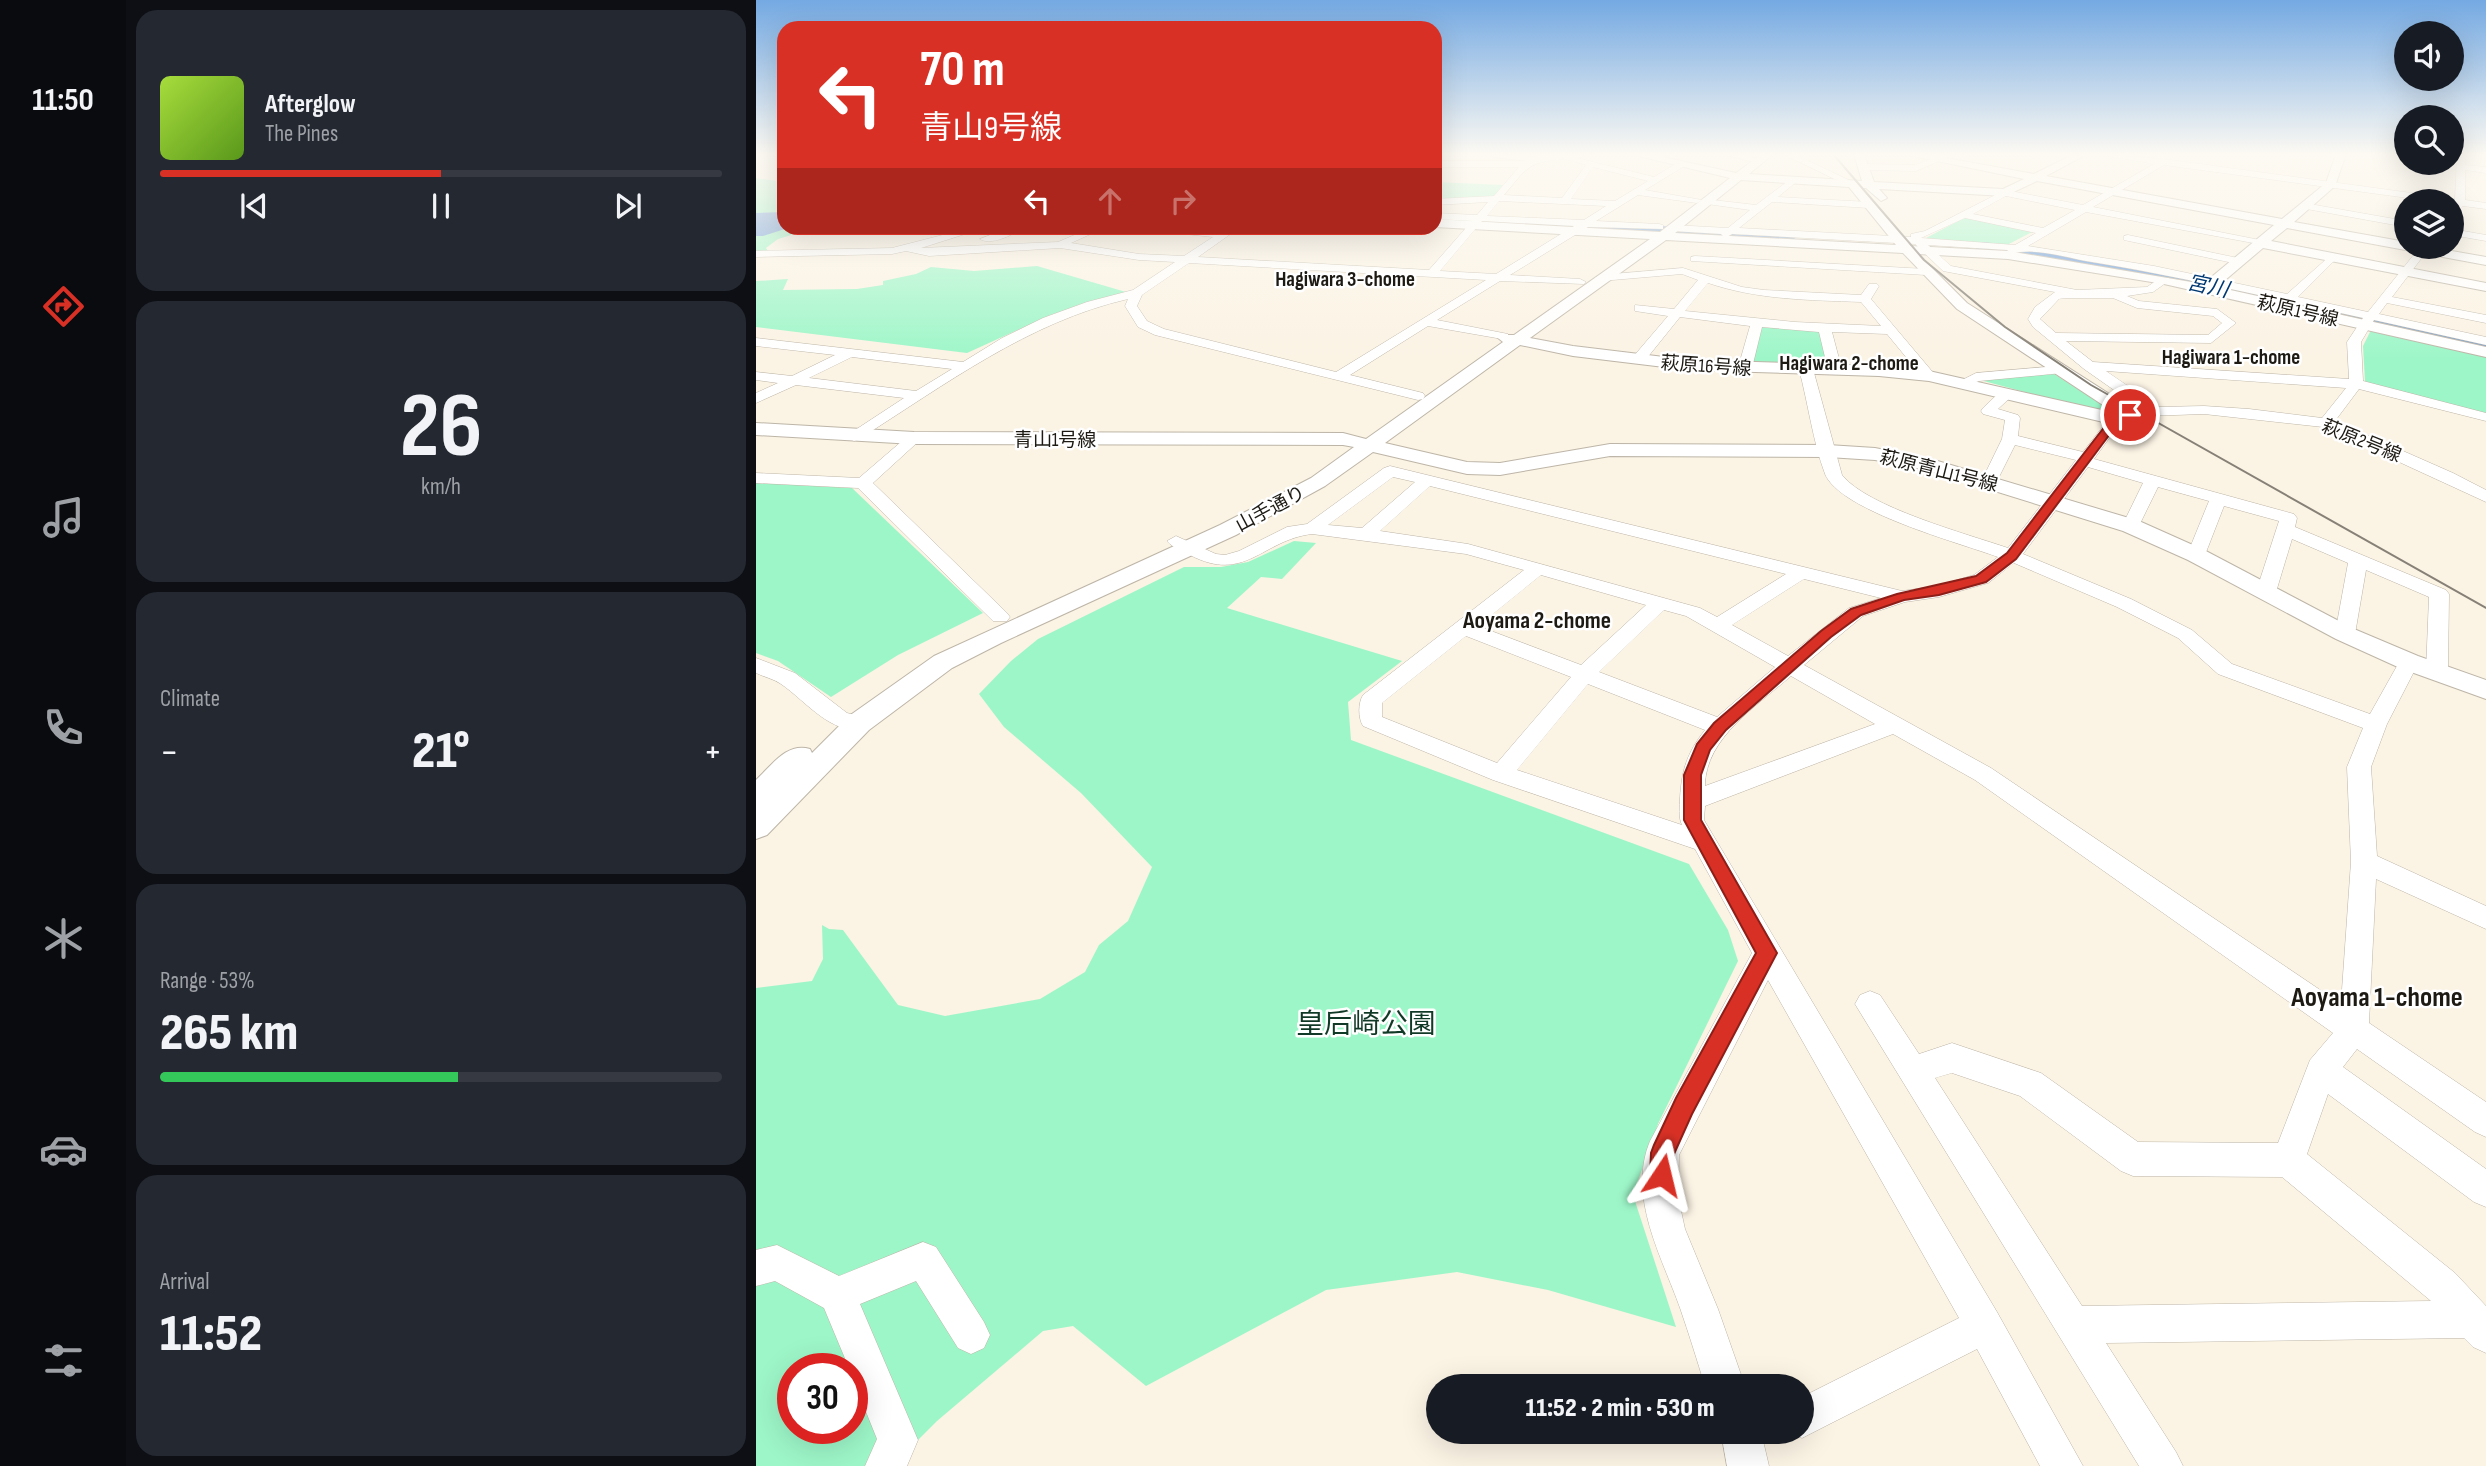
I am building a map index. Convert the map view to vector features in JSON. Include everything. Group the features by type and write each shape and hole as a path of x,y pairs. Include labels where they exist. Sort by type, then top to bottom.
{"street":[{"path":"1432,273 1476,222"},
{"name":"萩原1号線","path":"1485,222 1900,243 1918,241 2012,251 2210,285 2368,320 2486,352"},
{"path":"1337,377 1587,222"},
{"name":"山手通り","path":"1361,444 1672,222"},
{"path":"1683,271 1741,222"},
{"path":"1727,234 1793,222"},
{"path":"1825,222 1900,243"},
{"path":"1883,222 1926,272 1962,306 2057,370 2137,415"},
{"path":"1918,241 1927,233 1949,222"},
{"path":"2001,222 2042,231"},
{"path":"2012,251 2057,222"},
{"path":"2113,248 2152,222"},
{"path":"2155,222 2486,287"},
{"path":"2280,222 2394,243"},
{"path":"2210,285 2283,223"},
{"path":"1905,226 1947,269 1959,273 2078,293 2116,294 2148,290 2157,287 2164,279"},
{"path":"2464,234 2486,238"},
{"path":"756,254 867,254 910,248 955,235"},
{"path":"966,250 997,235"},
{"path":"985,239 1083,235 1108,237"},
{"path":"1060,245 1083,235"},
{"path":"1171,246 1194,235"},
{"path":"854,436 1004,341 1048,319 1109,298 1138,293 1222,235"},
{"path":"910,248 929,253 1060,245 1139,257 1498,278 1591,280 1683,271 1764,294 1865,299 1929,376"},
{"path":"2113,248 2210,285 2290,298 2368,320 2486,341"},
{"path":"2012,251 2113,248 2238,261"},
{"path":"2290,298 2332,257"},
{"path":"2464,257 2486,261"},
{"path":"1695,259 1926,272"},
{"path":"2326,423 2356,384 2354,342 2368,320 2407,272 2412,259"},
{"path":"1865,299 1883,270"},
{"path":"1638,360 1705,279"},
{"path":"1138,293 1131,306 1142,324 1160,331 1418,396"},
{"path":"2078,293 2055,296 2039,310 2034,319 2089,366 2137,415"},
{"path":"2055,337 2211,339 2230,323 2217,313 2137,304 2116,294"},
{"path":"2385,299 2486,319"},
{"path":"1639,308 1756,325 1825,330 1889,330"},
{"path":"1426,322 1509,339"},
{"path":"1745,368 1756,325"},
{"path":"1825,330 1835,370"},
{"name":"山手通り","path":"756,797 920,659 1000,617 1183,544 1298,494 1418,396 1509,339"},
{"name":"萩原16号線","path":"1509,339 1638,360 1745,368 1929,376 2007,393 2137,415"},
{"path":"756,342 966,366"},
{"path":"756,399 850,353"},
{"path":"2089,366 2356,384 2486,416"},
{"path":"1806,369 1834,476 1844,489 1864,503 2012,556 2124,603 2185,634 2225,669 2376,724"},
{"path":"1963,383 1976,377 2057,370"},
{"path":"756,376 921,396"},
{"path":"1989,482 2010,439 2013,418 1988,411 2007,393"},
{"name":"萩原2号線","path":"2137,415 2249,413 2326,423 2447,476 2486,497"},
{"path":"2062,1466 1984,1325 1692,820 1691,801 1693,775 1699,757 1720,727 1790,666 1856,612 1902,597 1939,591 1981,579 2012,556 2084,459 2137,415"},
{"name":"青山1号線","path":"756,429 914,438 1318,438 1361,444"},
{"path":"863,483 914,438"},
{"path":"2010,439 2288,518 2266,592"},
{"name":"萩原青山1号線","path":"1361,444 1468,468 1500,469 1610,450 1828,451 1898,458 1989,482 2132,526 2196,555 2345,634 2409,662 2486,690"},
{"path":"1312,530 1390,471 1902,597"},
{"path":"2447,476 2486,482"},
{"path":"756,478 863,483 1000,617"},
{"path":"1366,534 1427,480"},
{"path":"2132,526 2152,481"},
{"path":"2196,555 2218,500"},
{"path":"2286,530 2439,594 2437,671"},
{"path":"1183,544 1211,559 1226,561 1245,555 1293,531 1366,534 1468,549 1693,612 1898,724 1983,774 2486,1121"},
{"name":"山手通り","path":"756,827 849,721 967,649 1183,544"},
{"path":"2345,634 2358,560"},
{"path":"1537,569 1371,700 1371,721 1501,774 1707,842"},
{"path":"1718,625 1802,572"},
{"path":"1501,774 1585,674 1660,603"},
{"path":"1462,627 1720,727"},
{"path":"2288,1160 2321,1070 2354,1030 2364,862 2359,767 2376,724 2409,662"},
{"path":"756,665 787,678 849,721"},
{"path":"1691,801 1898,724"},
{"path":"2364,862 2486,918"},
{"path":"1721,1374 1667,1229 1661,1197 1662,1153 1684,1106 1767,953"},
{"path":"1870,1004 2162,1466"},
{"path":"1913,1071 1952,1058 2031,1084 2133,1159 2288,1160 2442,1286 2479,1326"},
{"path":"2321,1070 2486,1190"},
{"path":"837,1295 923,1260 971,1335"},
{"path":"756,1268 777,1263 837,1295 898,1440 886,1466"},
{"path":"1814,1412 1984,1325"},
{"path":"2075,1325 2479,1326"},
{"path":"1745,1444 1748,1466"}],"green space":[{"path":"756,222 777,222 777,235 791,235 778,239 766,248 768,251 756,251"},
{"path":"1956,222 1992,222 2034,231 2007,245 1926,238"},
{"path":"1037,266 1126,292 1053,314 967,353 756,327 756,281 788,279 783,290 857,289 883,285 883,281 916,274 931,267 974,271"},
{"path":"1761,327 1822,331 1828,368 1749,364"},
{"path":"2371,330 2486,356 2486,414 2373,386 2365,381 2363,346"},
{"path":"2054,374 2104,406 2104,410 2096,411 1980,380"},
{"path":"756,483 852,488 983,613 898,655 831,697 778,661 756,653"},
{"name":"皇后崎公園","path":"1294,541 1316,543 1282,579 1261,577 1227,608 1402,661 1348,702 1351,740 1689,864 1728,930 1738,961 1658,1124 1633,1195 1676,1327 1548,1290 1457,1272 1326,1290 1146,1386 1073,1326 1043,1331 937,1421 892,1466 756,1466 756,988 812,981 823,959 822,925 829,929 843,930 898,1005 945,1016 1040,999 1085,972 1099,945 1128,921 1152,867 1081,793 1004,727 979,694 1011,661 1038,639 1184,567 1221,567 1248,562"}],"water":[{"path":"756,222 777,222 777,232 756,236"}],"waterway":[{"name":"宮川","path":"1485,222 1789,237"},
{"name":"宮川","path":"1983,247 2143,271 2486,346"}],"tram line":[{"path":"1892,222 1924,260 2005,327 2091,385 2486,608"}],"district":[{"name":"Hagiwara 3-chome","path":"1345,279"},
{"name":"Hagiwara 1-chome","path":"2231,357"},
{"name":"Hagiwara 2-chome","path":"1849,363"},
{"name":"Aoyama 2-chome","path":"1537,620"},
{"name":"Aoyama 1-chome","path":"2377,996"}],"route":[{"path":"1662,1175 1662,1153 1684,1106 1767,953 1707,842 1692,820 1693,775 1703,748 1720,727 1826,634 1856,612 1902,597 1939,591 1981,579 1997,569 2012,556 2116,419 2130,415"}]}
